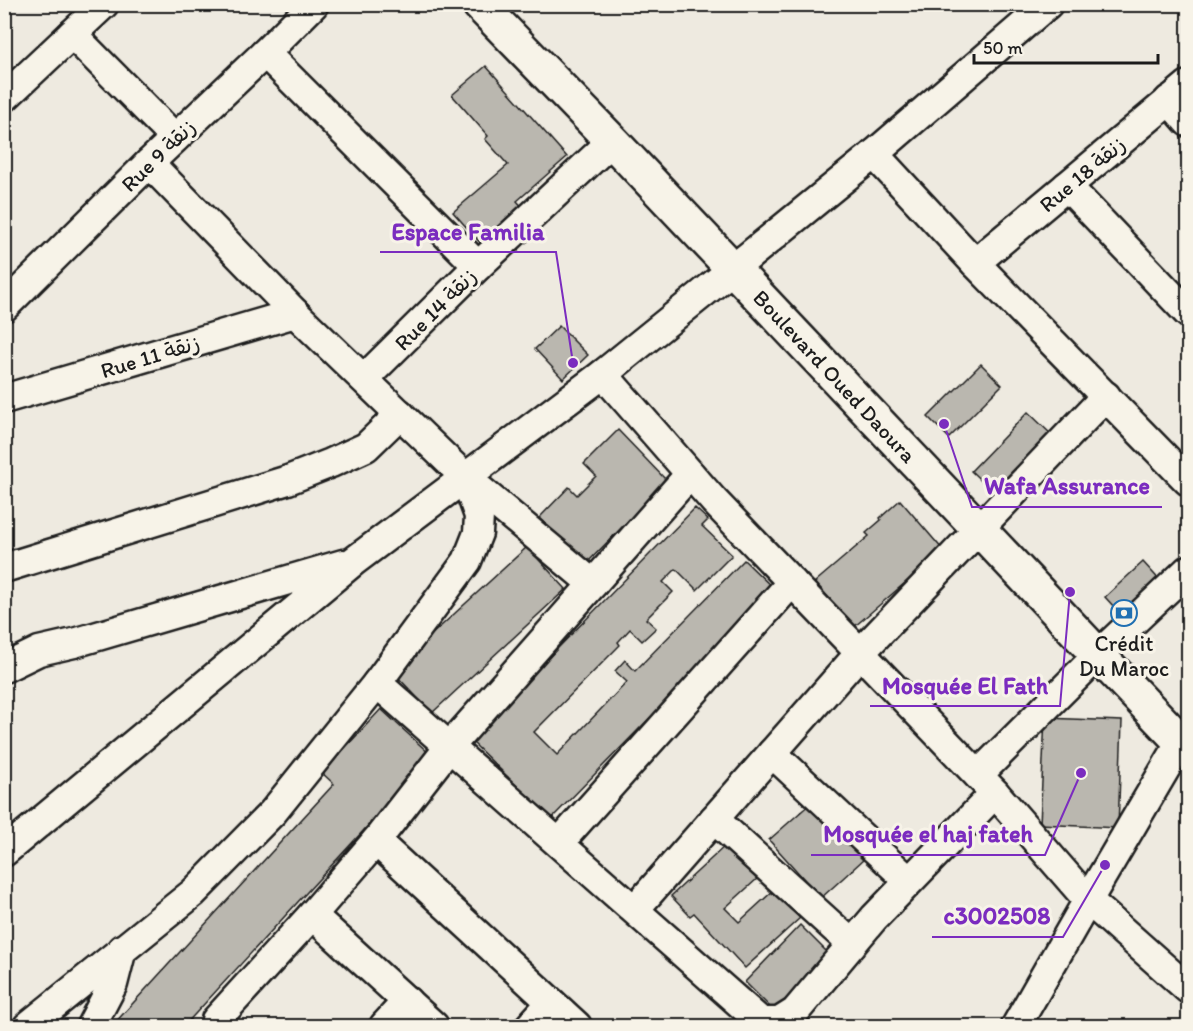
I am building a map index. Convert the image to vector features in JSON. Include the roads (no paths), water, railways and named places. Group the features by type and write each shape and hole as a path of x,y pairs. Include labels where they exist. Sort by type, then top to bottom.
{"street":[{"path":"4,98 104,4"},
{"name":"Rue 9 زنقة","path":"4,307 314,4"},
{"name":"Boulevard Oued Daoura","path":"479,4 612,141 1098,655 1186,741"},
{"path":"4,852 354,561 603,374 733,269 874,154 1048,4"},
{"path":"72,34 175,138"},
{"path":"265,52 478,266"},
{"path":"1179,93 1188,122"},
{"name":"Rue 18 زنقة","path":"975,263 1179,93"},
{"name":"Rue 14 زنقة","path":"364,379 478,266 612,141"},
{"path":"874,154 975,263 1188,481"},
{"path":"149,163 295,313 465,477 593,584"},
{"path":"1067,186 1188,313"},
{"name":"Rue 11 زنقة","path":"4,399 295,313"},
{"path":"603,374 714,501 986,784 1088,900 1188,989"},
{"path":"635,909 860,653 1106,396"},
{"path":"4,568 288,480 331,464 366,447 400,414"},
{"path":"215,1026 216,1020 376,841 450,746 690,474"},
{"path":"28,1026 193,893 273,812 377,683 467,561 478,533 479,516 465,477"},
{"path":"4,668 39,651 74,643 354,561"},
{"path":"377,683 761,1022 779,1022 795,1012 874,918 909,882 986,784 1098,655 1188,570"},
{"path":"559,843 792,582"},
{"path":"1016,1026 1088,900 1186,741"},
{"path":"772,753 909,882"},
{"path":"714,819 852,944"},
{"path":"376,841 577,1026"},
{"path":"312,915 434,1026"},
{"path":"91,1026 113,984 122,950"},
{"path":"384,1026 407,1001"},
{"path":"530,1026 551,1003"}],"place":[{"name":"Espace Familia","path":"573,363"},
{"name":"Wafa Assurance","path":"944,424"},
{"name":"Mosquée El Fath","path":"1070,592"},
{"name":"Crédit Du Maroc","path":"1124,613"},
{"name":"Mosquée el haj fateh","path":"1081,773"},
{"name":"c3002508","path":"1105,865"}]}
